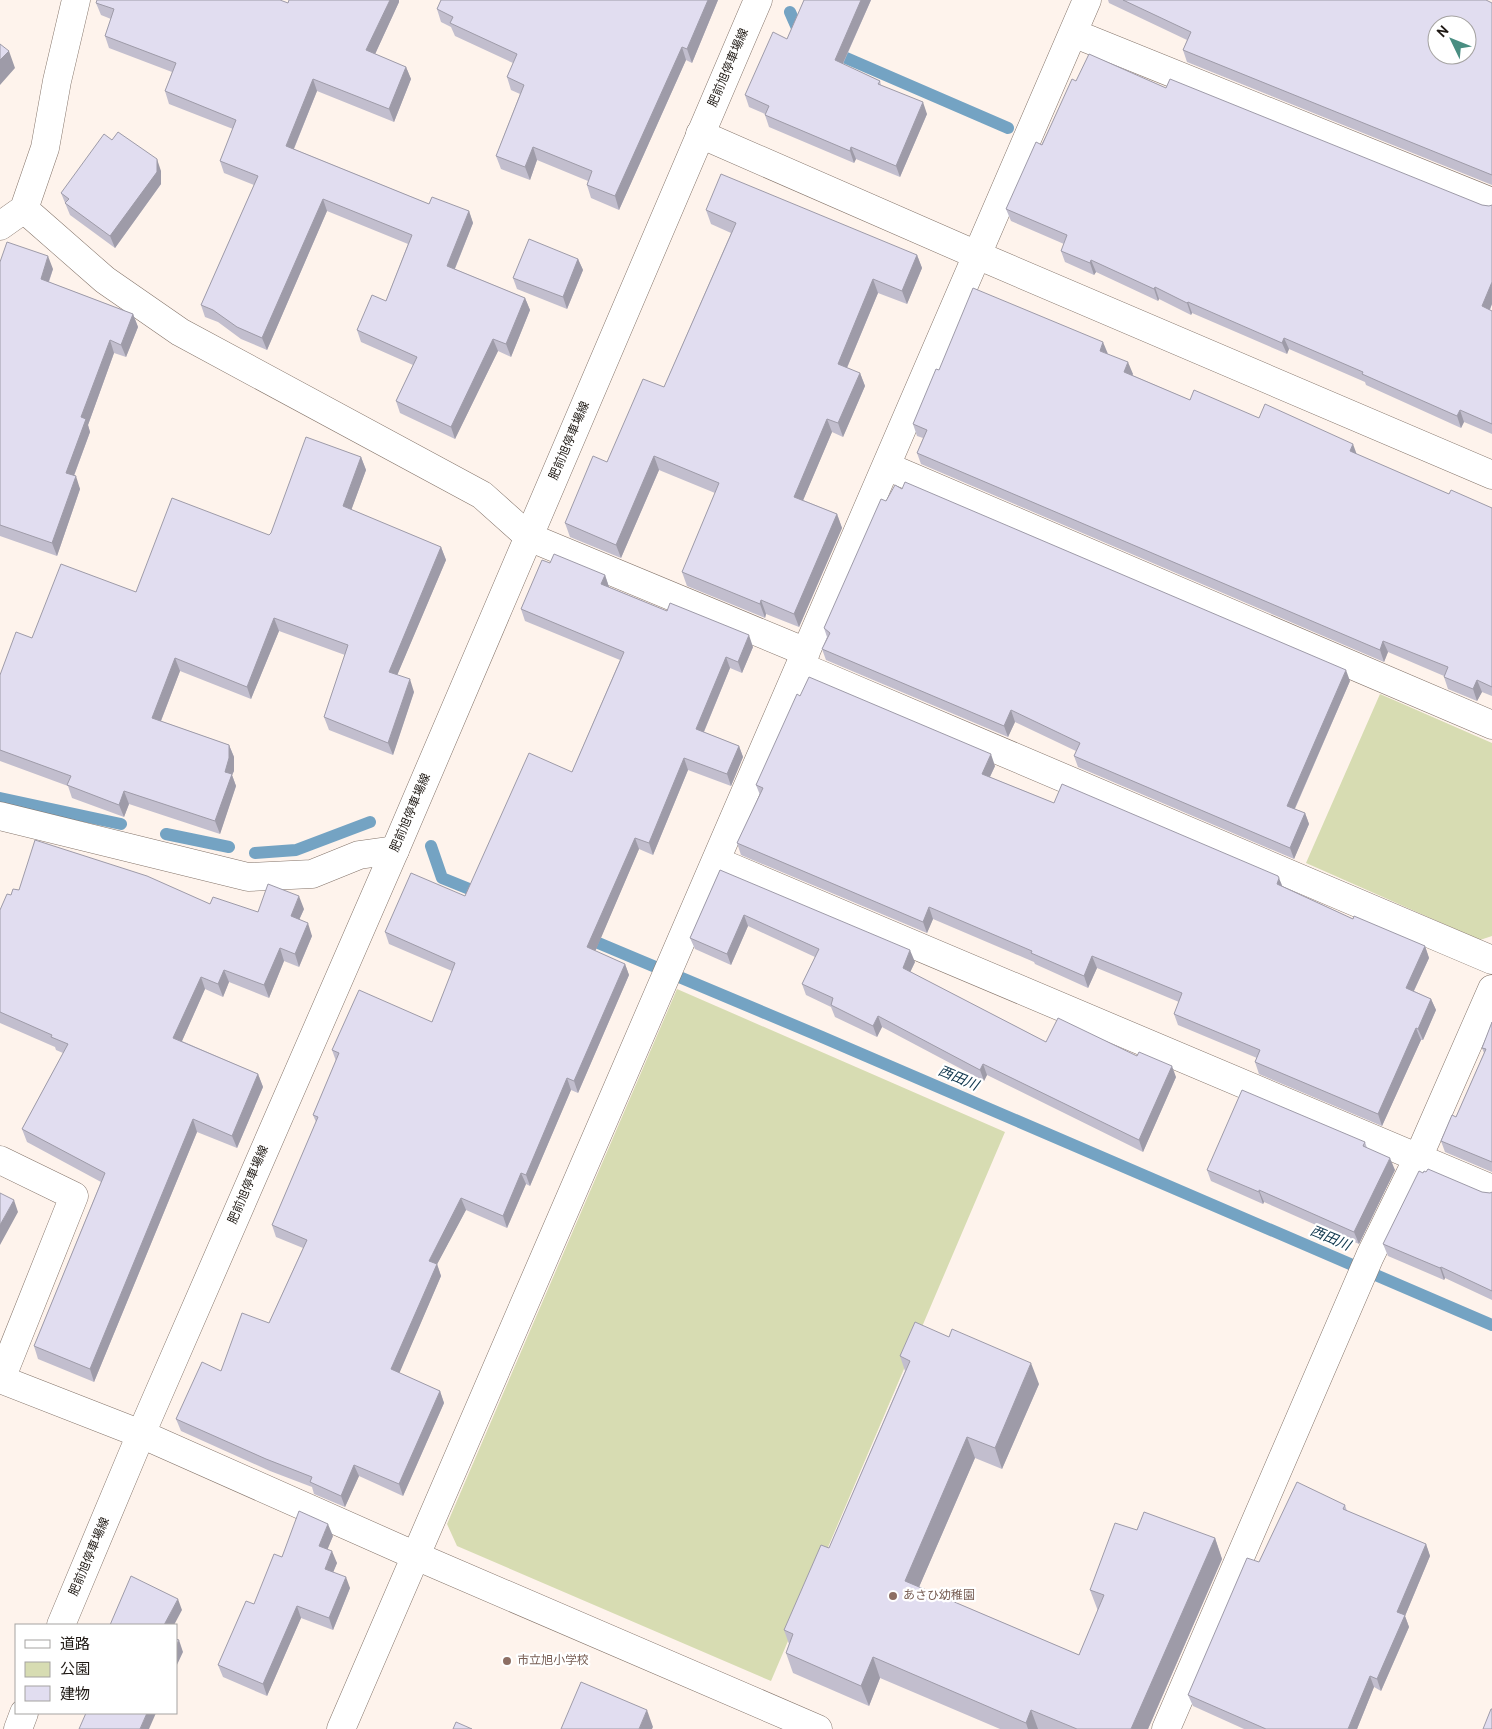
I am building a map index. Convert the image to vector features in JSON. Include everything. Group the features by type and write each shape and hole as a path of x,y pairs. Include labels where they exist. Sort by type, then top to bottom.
{"street":[{"path":"0,226 24,209 45,148 57,81 76,0"},
{"name":"肥前旭停車場線","path":"61,1624 141,1434 395,850 758,0"},
{"path":"341,1729 1088,0"},
{"path":"1074,33 1492,202"},
{"path":"700,134 977,255 1492,475"},
{"path":"24,209 105,280 180,332 482,495 529,537 803,659 1492,960"},
{"path":"886,466 1492,725"},
{"path":"0,816 248,877 312,874 359,855 395,850"},
{"path":"716,860 1492,1189"},
{"path":"1166,1729 1370,1256 1418,1158 1492,989"},
{"path":"0,1160 74,1196 1,1379 141,1434 416,1556 818,1729"},
{"path":"18,1729 24,1714"}],"green space":[{"path":"1380,694 1492,743 1492,936 1480,940 1306,863"},
{"path":"677,989 1005,1132 771,1681 457,1546 447,1524"}],"building":[{"path":"97,0 280,0 288,3 289,0 390,0 366,50 406,67 389,109 313,79 286,146 429,204 432,197 469,211 447,266 525,298 506,344 493,339 451,427 396,401 417,357 357,330 372,295 386,301 412,235 323,199 262,338 237,327 213,310 201,305 258,176 220,161 236,120 165,91 176,63 105,36 114,9 96,3"},
{"path":"441,0 708,0 687,49 682,47 615,196 587,185 592,171 533,147 525,167 496,156 524,85 507,77 517,54 450,23 453,17 437,9"},
{"path":"804,0 861,0 835,60 880,81 878,84 923,102 896,166 851,147 850,151 765,115 769,106 745,95 773,32 787,39"},
{"path":"1123,0 1486,0 1492,3 1492,175 1183,50 1191,32"},
{"path":"0,44 9,51 0,60"},
{"path":"1089,54 1166,88 1170,79 1482,205 1492,205 1492,282 1482,306 1492,311 1492,424 1460,410 1457,416 1284,338 1282,343 1091,260 1090,263 1061,251 1067,235 1006,209 1036,142 1042,145 1072,79 1076,81"},
{"path":"118,132 157,159 157,172 110,236 65,203 69,199 61,193 104,134 112,140"},
{"path":"721,174 917,255 902,291 873,279 838,364 860,373 838,423 827,419 794,497 837,514 794,614 761,600 760,604 682,572 719,483 654,456 616,545 565,523 593,456 607,462 643,379 664,387 736,223 706,210"},
{"path":"529,239 578,259 563,297 513,278"},
{"path":"7,242 48,256 41,279 133,314 121,345 110,340 81,417 86,419 66,473 76,476 52,543 0,525 0,262"},
{"path":"973,288 1103,342 1100,351 1128,362 1124,372 1190,400 1194,390 1259,418 1265,404 1353,444 1350,451 1449,494 1451,490 1492,508 1492,687 1477,680 1473,689 1444,677 1448,667 1383,641 1380,650 917,453 927,430 913,424 936,369 939,370"},
{"path":"306,437 361,457 343,506 441,547 389,672 410,679 388,743 324,717 348,645 274,618 247,687 175,658 152,718 229,745 229,758 225,772 232,774 215,821 124,791 119,805 67,785 71,776 0,750 0,675 16,632 32,638 61,564 136,592 172,498 269,535"},
{"path":"905,482 1346,670 1287,806 1305,813 1290,848 1074,756 1080,743 1011,710 1004,726 822,649 830,633 824,628 881,499 886,501 895,485 902,489"},
{"path":"554,554 605,575 601,584 667,611 670,603 749,635 738,662 726,657 696,729 739,746 727,774 684,758 649,843 635,838 587,947 625,964 574,1081 567,1078 526,1175 521,1173 503,1216 461,1198 429,1261 437,1264 391,1369 440,1391 399,1484 354,1465 341,1496 310,1482 312,1477 176,1419 202,1362 221,1371 242,1313 269,1323 307,1240 272,1225 318,1117 313,1115 339,1053 332,1050 359,990 432,1022 455,963 385,932 411,873 465,896 529,753 572,772 624,652 521,609 542,560 550,563"},
{"path":"809,677 991,754 982,774 1054,803 1062,784 1278,876 1277,884 1353,919 1354,916 1425,946 1406,988 1431,999 1378,1114 1255,1062 1260,1050 1174,1014 1182,993 1092,956 1084,976 1031,953 1032,951 929,907 923,922 737,843 763,788 756,785 797,694 800,696"},
{"path":"35,840 147,876 210,904 213,897 258,912 268,884 299,896 291,916 308,923 295,954 280,948 264,985 224,970 218,984 201,977 173,1038 258,1074 232,1136 193,1119 90,1369 34,1346 105,1173 22,1129 68,1044 0,1012 0,910 7,894 11,895 13,889 19,890"},
{"path":"720,870 910,950 903,968 1046,1042 1058,1018 1137,1056 1139,1052 1172,1066 1139,1140 983,1064 980,1070 878,1016 873,1026 831,1005 833,998 802,984 819,949 744,915 727,954 690,938"},
{"path":"1492,1022 1492,1162 1441,1141 1452,1115 1456,1117 1486,1049 1482,1048"},
{"path":"1242,1090 1365,1142 1363,1146 1390,1158 1354,1232 1259,1190 1259,1192 1207,1170"},
{"path":"1428,1169 1482,1192 1492,1192 1492,1291 1441,1267 1383,1244 1419,1171 1423,1173"},
{"path":"0,1193 14,1200 0,1225"},
{"path":"915,1322 949,1337 952,1329 1031,1363 995,1448 967,1437 905,1581 1079,1655 1104,1595 1090,1590 1115,1523 1137,1530 1144,1512 1215,1538 1131,1729 1077,1729 1031,1710 1026,1723 873,1657 861,1686 786,1653 793,1634 784,1630 821,1545 829,1548 910,1361 900,1356"},
{"path":"1297,1482 1345,1505 1343,1509 1426,1544 1397,1612 1405,1615 1377,1679 1370,1676 1348,1729 1266,1729 1188,1695 1247,1558 1259,1562"},
{"path":"299,1511 328,1524 319,1546 332,1551 325,1569 346,1577 329,1618 297,1606 263,1684 218,1665 246,1601 254,1604 274,1554 282,1557"},
{"path":"131,1576 178,1599 165,1624 110,1624"},
{"path":"581,1682 647,1710 639,1729 561,1729"},
{"path":"1491,1709 1492,1729 1483,1729"},
{"path":"86,1714 147,1714 140,1729 79,1729"},
{"path":"456,1722 472,1729 453,1729"}],"waterway":[{"path":"790,12 801,37"},
{"path":"830,51 1008,128"},
{"path":"0,798 121,824"},
{"path":"255,853 296,850 370,822"},
{"path":"166,834 229,847"},
{"name":"西田川","path":"431,846 442,878 484,895"},
{"name":"西田川","path":"584,937 822,1037 1492,1325"}],"place":[{"name":"あさひ幼稚園","path":"893,1596"},
{"name":"市立旭小学校","path":"507,1661"}]}
